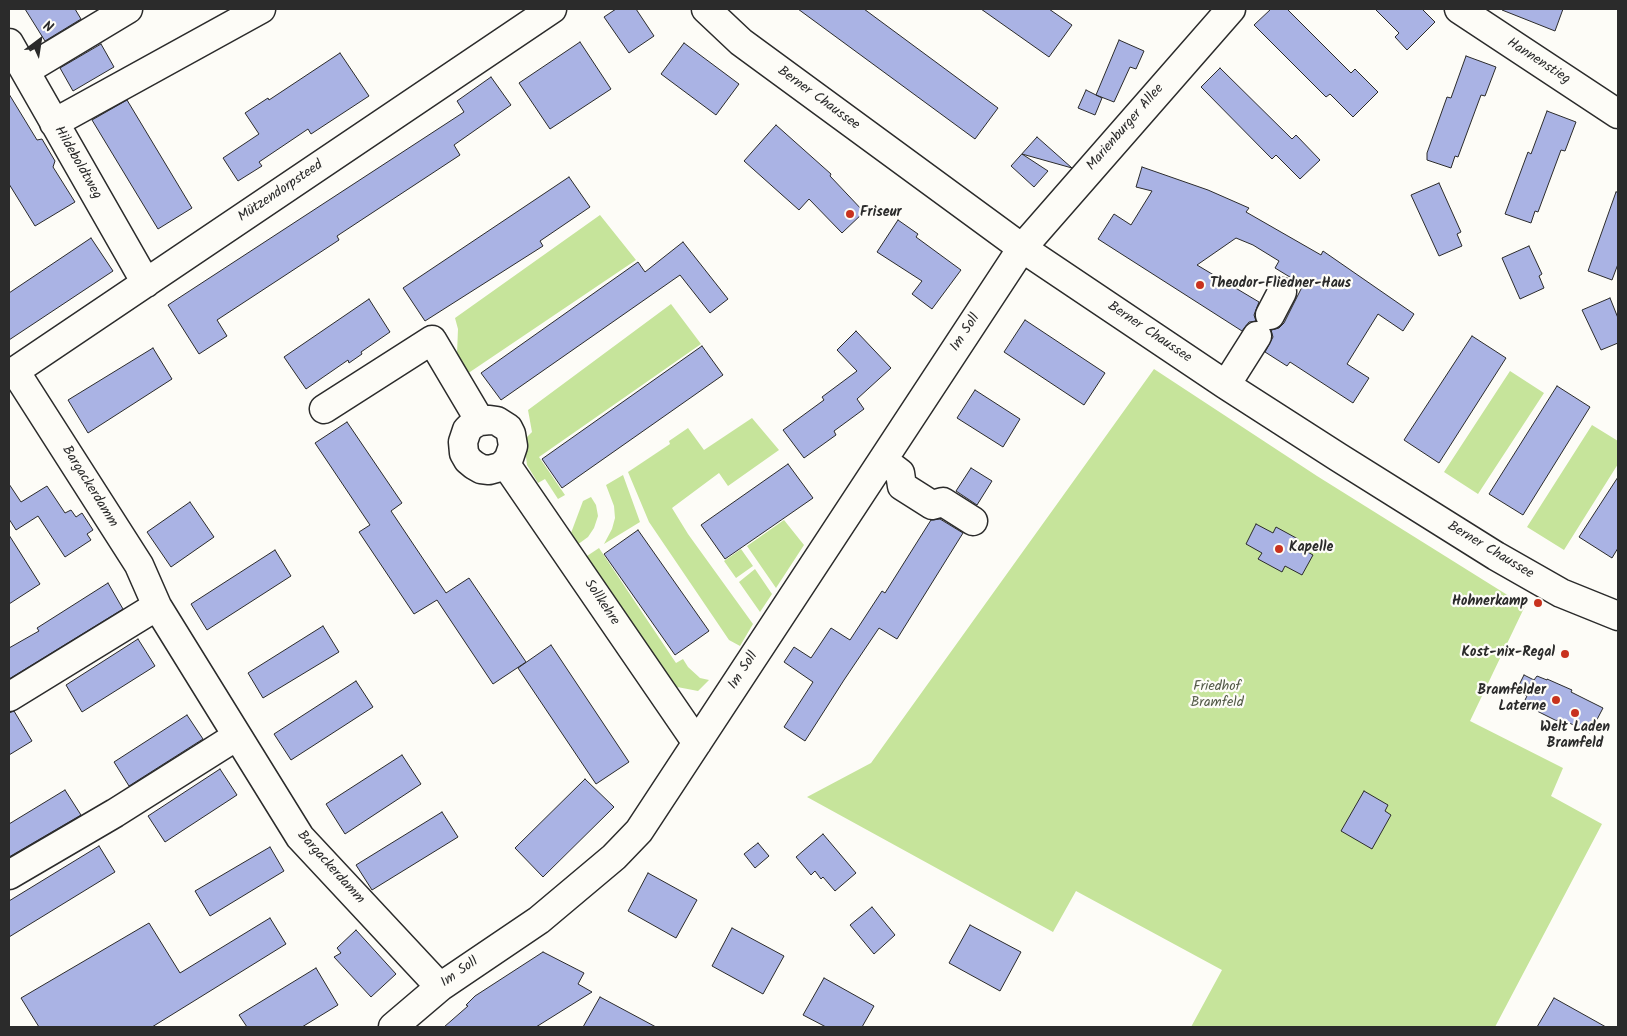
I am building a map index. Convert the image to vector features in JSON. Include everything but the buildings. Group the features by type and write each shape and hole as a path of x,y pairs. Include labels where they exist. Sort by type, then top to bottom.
{"street":[{"path":"25,71 128,9"},
{"path":"51,117 261,9"},
{"name":"Mützendorpsteed","path":"12,373 552,9"},
{"name":"Berner Chaussee","path":"706,9 741,42 1022,248 1226,385 1496,556 1561,593 1618,616"},
{"name":"Marienburger Allee","path":"1022,248 1231,9"},
{"name":"Hannenstieg","path":"1459,9 1618,114"},
{"name":"Hildeboldtweg","path":"9,43 146,283"},
{"path":"51,117 124,66"},
{"name":"Im Soll","path":"393,1027 440,987 539,920 614,857 639,831 1022,248"},
{"path":"1226,385 1270,314"},
{"path":"324,409 432,340 480,421"},
{"name":"Bargackerdamm","path":"12,373 139,565 157,606 300,837 440,987"},
{"path":"490,420 497,421 508,428 514,446 505,463 500,467 489,470 474,465 468,460 463,447 464,436 472,425 480,421 490,420"},
{"path":"883,460 900,473 902,486 932,504 943,502 973,521"},
{"name":"Sollkehre","path":"505,463 697,743"},
{"path":"9,697 157,606"},
{"path":"9,875 115,813 237,736"}],"green space":[{"path":"600,215 636,260 467,374 457,354 458,329 455,318"},
{"path":"671,304 701,344 539,457 565,495 558,499 545,479 538,483 527,465 524,440 532,432 528,410"},
{"name":"Friedhof Bramfeld","path":"1154,369 1317,476 1525,606 1470,721 1563,768 1551,796 1602,824 1495,1027 1191,1027 1222,970 1076,891 1053,932 807,797 871,763"},
{"path":"1510,371 1544,393 1478,494 1444,472"},
{"path":"752,418 779,450 728,486 719,473 672,508 688,534 753,624 740,646 729,640 649,522 628,472 670,444 669,441 688,428 704,450"},
{"path":"1592,425 1618,441 1618,464 1564,550 1527,527"},
{"path":"623,475 640,522 604,544 612,529 615,518 614,506 606,485"},
{"path":"591,497 596,505 598,516 594,528 588,537 577,545 571,533 583,501"},
{"path":"784,520 804,545 776,588 747,546"},
{"path":"599,548 676,663 683,659 688,667 700,678 709,680 698,691 672,686 587,556"},
{"path":"741,549 753,566 736,578 724,561"},
{"path":"755,569 772,594 760,612 739,582"}],"place":[{"name":"Friseur","path":"850,214"},
{"name":"Theodor-Fliedner-Haus","path":"1200,285"},
{"name":"Kapelle","path":"1279,549"},
{"name":"Hohnerkamp","path":"1538,603"},
{"name":"Kost-nix-Regal","path":"1565,654"},
{"name":"Bramfelder Laterne","path":"1556,700"},
{"name":"Welt Laden Bramfeld","path":"1575,713"}]}
